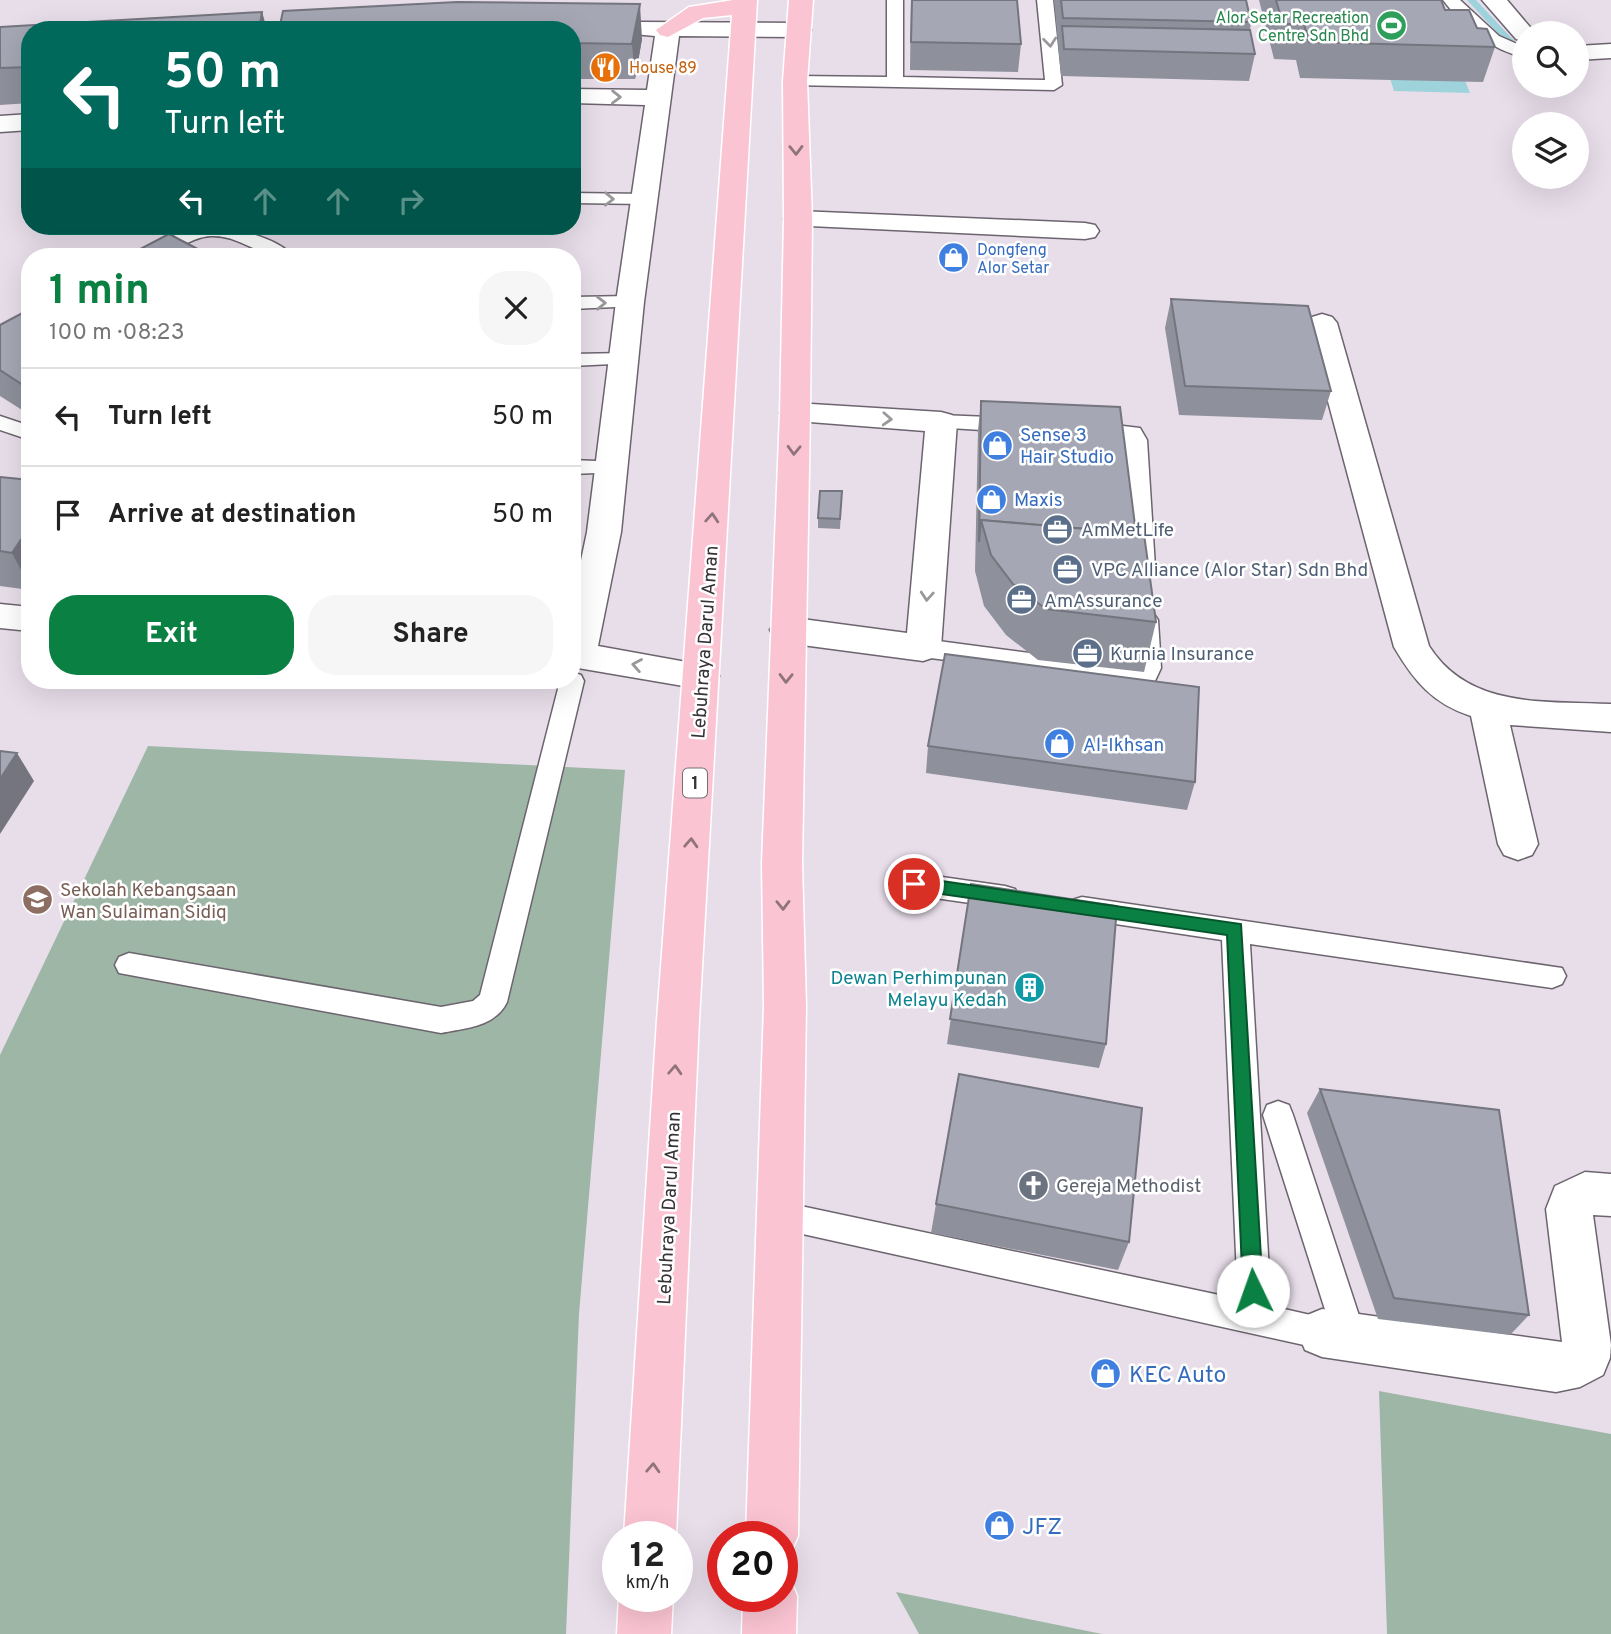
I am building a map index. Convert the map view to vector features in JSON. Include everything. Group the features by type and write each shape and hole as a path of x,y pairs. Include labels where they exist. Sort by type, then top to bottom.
{"main road":[{"path":"772,1521 782,1217 785,1006 782,863 795,414 798,219 795,81 801,0"},
{"name":"Lebuhraya Darul Aman","path":"651,1521 678,1020 744,12"},
{"path":"644,1634 645,1612"},
{"path":"769,1634 770,1612"}],"street":[{"path":"1494,0 1513,21"},
{"path":"613,29 668,30 744,12 799,30"},
{"path":"581,600 588,532 612,467 626,359 630,302 668,30"},
{"path":"1589,52 1611,51"},
{"path":"581,96 659,97"},
{"path":"0,124 21,123"},
{"path":"798,219 1085,231"},
{"path":"1322,323 1419,663 1446,692 1465,703 1488,709 1611,718"},
{"path":"787,630 923,648 941,422 795,414"},
{"path":"0,615 21,618"},
{"path":"581,667 701,676"},
{"path":"1488,709 1518,844"},
{"path":"1336,1335 1556,1368 1580,1363 1586,1358 1587,1346 1569,1209 1571,1201 1577,1196 1611,1195"}],"lane":[{"path":"895,0 895,82"},
{"path":"795,81 1054,85 1045,0"},
{"path":"1451,0 1494,41 1512,49"},
{"path":"581,199 645,207"},
{"path":"581,214 645,207"},
{"path":"159,248 184,235"},
{"path":"242,235 267,248"},
{"path":"581,303 630,302"},
{"path":"581,360 626,359"},
{"path":"941,422 1036,426"},
{"path":"0,423 21,430"},
{"path":"923,648 1145,677 1149,668 1136,440 1132,433 1118,430 1064,428"},
{"path":"581,467 612,467"},
{"path":"129,965 441,1020 481,1012 493,1002 569,689"},
{"path":"914,884 1552,976"},
{"path":"1235,929 1255,1318"},
{"path":"782,1217 1336,1335 1278,1115"}],"green space":[{"path":"148,746 625,770 579,1314 566,1634 0,1634 0,1055"},
{"path":"1379,1391 1611,1434 1611,1634 1387,1634"},
{"path":"896,1592 1102,1634 919,1634"}],"water":[{"path":"1388,72 1463,75 1470,93 1394,91"}],"building":[{"path":"912,0 1017,0 1021,44 911,42"},
{"path":"1061,0 1246,0 1251,22 1063,18"},
{"path":"1276,0 1441,0 1445,10 1469,10 1477,28 1487,29 1495,47 1309,42 1304,24 1283,24"},
{"path":"457,2 640,4 632,44 581,43 581,21 281,21 283,11"},
{"path":"262,12 260,21 105,21"},
{"path":"21,26 21,67 0,68 0,27"},
{"path":"1062,26 1250,30 1255,54 1064,49"},
{"path":"171,235 196,248 142,248"},
{"path":"1171,299 1308,306 1331,391 1185,386"},
{"path":"21,314 21,384 0,370 0,325"},
{"path":"981,401 1120,407 1136,533 981,520 979,542"},
{"path":"0,477 21,479 21,540 12,553 0,551"},
{"path":"820,491 842,491 840,519 818,518"},
{"path":"981,520 1144,534 1156,622 1046,609 1013,584 991,555"},
{"name":"Al-Ikhsan","path":"945,654 1199,687 1195,782 928,746"},
{"path":"0,751 17,753 0,779"},
{"name":"Dewan Perhimpunan Melayu Kedah","path":"971,884 1117,906 1106,1044 950,1019"},
{"name":"Gereja Methodist","path":"959,1074 1142,1108 1129,1242 936,1204"},
{"path":"1320,1089 1499,1110 1529,1315 1394,1298"}],"waterway":[{"path":"1471,0 1512,44"}],"place":[{"name":"Alor Setar Recreation Centre Sdn Bhd","path":"1392,26"},
{"name":"House 89","path":"606,67"},
{"name":"Dongfeng Alor Setar","path":"954,258"},
{"name":"Sense 3 Hair Studio","path":"997,445"},
{"name":"Maxis","path":"991,499"},
{"name":"AmMetLife","path":"1058,529"},
{"name":"VPC Alliance (Alor Star) Sdn Bhd","path":"1068,569"},
{"name":"AmAssurance","path":"1021,600"},
{"name":"Kurnia Insurance","path":"1087,653"},
{"name":"Al-Ikhsan","path":"1060,744"},
{"name":"Sekolah Kebangsaan Wan Sulaiman Sidiq","path":"37,900"},
{"name":"Dewan Perhimpunan Melayu Kedah","path":"1030,988"},
{"name":"Gereja Methodist","path":"1033,1185"},
{"name":"KEC Auto","path":"1106,1374"},
{"name":"JFZ","path":"999,1526"}],"route":[{"path":"914,884 1235,929 1253,1291"}]}
